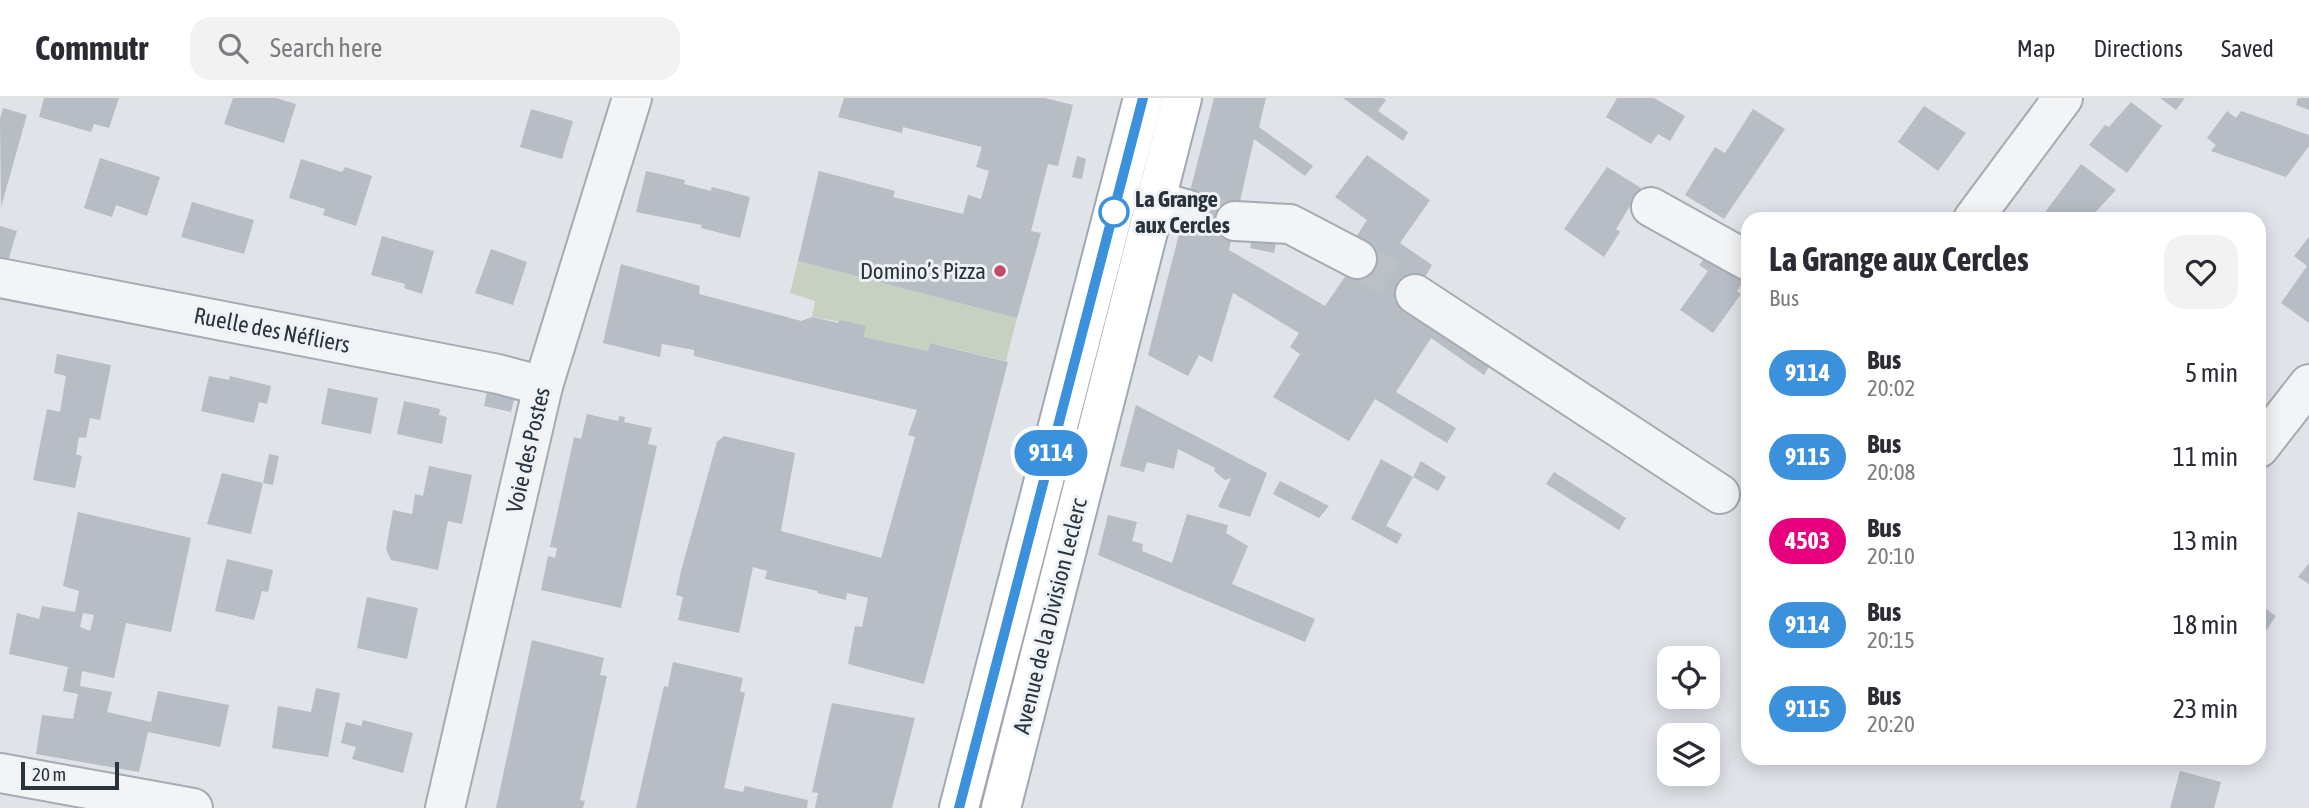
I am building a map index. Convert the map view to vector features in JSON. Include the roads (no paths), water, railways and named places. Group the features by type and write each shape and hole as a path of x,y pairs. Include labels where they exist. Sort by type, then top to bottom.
{"main road":[{"name":"Avenue de la Division Leclerc","path":"959,808 1143,98"},
{"name":"Avenue de la Division Leclerc","path":"1001,808 1171,205 1182,98"}],"street":[{"name":"Voie des Postes","path":"445,808 543,386 632,98"},
{"path":"1978,212 2063,98"},
{"path":"1651,207 1741,257"},
{"path":"1235,221 1290,224 1357,259"},
{"name":"Ruelle des Néfliers","path":"0,278 498,374 543,386"},
{"path":"1415,294 1720,494"},
{"path":"2266,439 2309,384"},
{"path":"0,773 193,808"}],"tunnel":[{"path":"1186,209 1235,221"},
{"path":"1357,259 1415,294"}],"place":[{"name":"La Grange aux Cercles","path":"1114,212"},
{"name":"Domino’s Pizza","path":"1000,271"}]}
